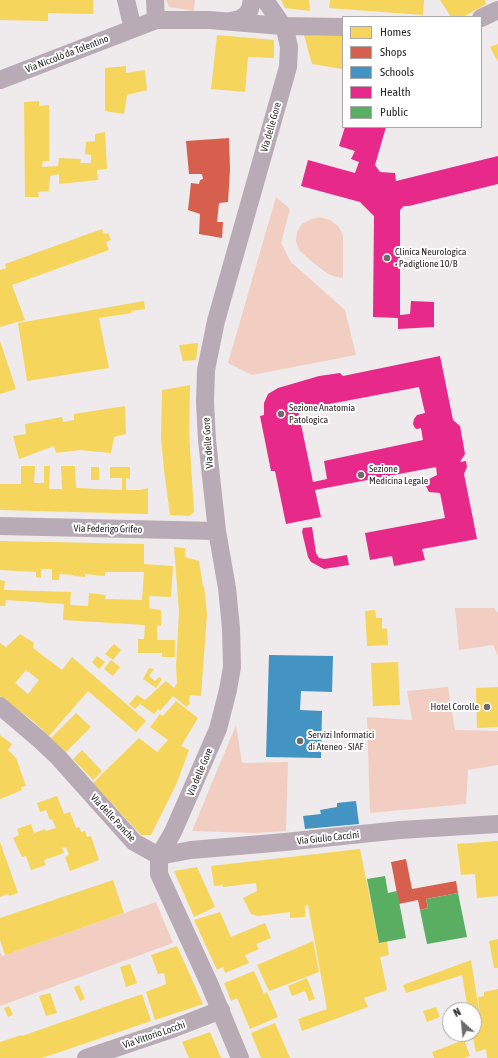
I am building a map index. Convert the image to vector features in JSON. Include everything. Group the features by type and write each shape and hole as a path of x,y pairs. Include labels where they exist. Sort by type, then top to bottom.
{"street":[{"path":"126,0 133,29"},
{"path":"155,0 156,20"},
{"path":"234,21 247,14 252,0"},
{"name":"Via delle Gore","path":"159,856 173,832 218,728 230,678 232,628 217,531 207,440 205,402 206,370 215,328 231,268 288,67 288,39 282,26 265,0"},
{"path":"482,18 498,10"},
{"name":"Via Niccolò da Tolentino","path":"0,80 156,20 234,21"},
{"path":"234,21 282,26 342,27"},
{"name":"Via Federigo Grifeo","path":"0,526 217,531"},
{"name":"Via delle Panche","path":"0,706 58,757 134,842 159,856"},
{"name":"Via Giulio Caccini","path":"159,856 191,850 400,830 498,824"},
{"path":"159,856 158,874 221,1010 240,1058"},
{"name":"Via Vittorio Locchi","path":"86,1058 169,1030 221,1010"}],"shaded area":[{"path":"166,0 195,0 194,11 169,7"},
{"path":"276,197 290,209 281,243 291,262 345,310 356,355 252,375 228,363"},
{"path":"320,217 330,220 338,226 343,235 343,278 328,274 299,250 296,241 297,232 302,224"},
{"path":"455,608 494,608 498,613 498,656 493,645 459,650"},
{"path":"448,687 455,730 498,731 498,765 468,770 466,804 370,813 367,717 412,720 407,691"},
{"path":"236,725 242,763 288,762 286,831 255,833 192,831"},
{"path":"156,902 173,943 0,1006 0,952 2,956"}],"building: Homes":[{"path":"0,0 93,0 93,14 48,13 48,21 0,20"},
{"path":"281,0 309,0 310,11 285,8"},
{"path":"330,0 424,0 423,15 329,8"},
{"path":"440,0 485,0 486,4 465,16 450,16"},
{"path":"217,35 274,40 274,58 248,57 245,92 211,89"},
{"path":"304,35 342,36 342,69 312,64"},
{"path":"498,44 498,62 490,47"},
{"path":"126,66 126,73 145,70 147,90 127,95 124,114 105,111 105,68"},
{"path":"39,101 39,106 49,105 49,161 43,161 42,167 58,166 59,158 81,159 80,163 91,163 91,155 85,154 86,142 95,141 95,134 105,132 107,169 97,170 98,180 59,184 59,174 50,176 49,191 38,192 39,197 25,197 24,102"},
{"path":"102,229 104,234 108,233 111,240 106,242 109,250 12,285 25,320 0,327 0,270 6,268 5,264"},
{"path":"144,301 145,309 131,311 131,313 99,318 109,368 27,381 18,323"},
{"path":"0,341 16,389 0,394"},
{"path":"198,343 196,360 183,361 179,345"},
{"path":"190,385 189,433 194,512 189,516 170,515 161,437 162,390"},
{"path":"125,406 126,434 114,437 111,453 79,450 56,453 54,446 19,459 13,436 26,434 25,424 62,417 63,422 74,420 74,414"},
{"path":"21,466 35,466 34,483 44,483 44,466 50,466 49,489 62,489 61,466 75,466 76,488 122,490 122,478 110,478 110,467 130,467 130,479 126,478 126,490 140,490 148,488 148,514 0,510 0,484 21,484"},
{"path":"91,467 99,467 99,480 91,480"},
{"path":"0,541 144,544 144,564 173,566 171,597 149,596 149,608 161,610 161,626 157,625 157,640 175,640 175,657 162,657 162,653 138,653 138,639 144,639 145,625 63,620 64,604 6,600 5,606 0,606 0,580 5,581 4,590 71,592 70,605 88,606 89,593 106,595 105,599 142,600 144,572 105,572 105,576 85,574 85,577 59,574 59,580 52,580 52,569 41,569 41,578 36,577 36,572 0,570"},
{"path":"174,547 185,548 185,557 199,561 204,586 207,614 201,696 190,695 190,703 187,707 173,696 160,711 158,709 154,714 140,704 135,709 129,704 137,695 145,700 166,681 174,688 177,683 176,667 179,612"},
{"path":"375,610 376,618 382,618 382,629 387,628 388,645 367,646 365,611"},
{"path":"20,634 34,643 33,648 62,670 72,657 146,721 136,732 88,691 49,736 33,721 0,696 0,643 6,647","holes":["26,670 39,680 28,694 15,683"]},
{"path":"114,644 121,650 113,660 105,654"},
{"path":"97,656 105,662 99,669 92,662"},
{"path":"111,660 120,667 113,676 104,669"},
{"path":"398,662 400,705 373,706 371,663"},
{"path":"149,668 154,669 149,676 155,681 159,677 162,679 156,688 143,679"},
{"name":"Hotel Corolle","path":"498,687 498,727 477,728 476,688"},
{"path":"176,701 198,718 181,746 189,750 176,785 151,835 141,835 93,783 139,738 157,752 168,740 150,727 160,714 163,716"},
{"path":"76,713 91,727 66,752 51,738"},
{"path":"0,735 12,744 8,750 16,758 26,786 21,787 22,790 0,799"},
{"path":"82,750 102,771 93,780 73,759"},
{"path":"57,796 64,814 70,812 76,828 79,827 81,832 85,831 87,837 91,836 99,860 70,871 65,857 69,855 66,847 62,848 64,853 44,860 46,865 31,870 26,856 22,857 13,838 19,835 17,829 31,824 34,833 45,829 46,831 56,828 52,819 50,820 46,810 40,812 37,803"},
{"path":"498,841 498,896 477,898 475,874 461,875 457,844"},
{"path":"0,842 18,893 0,897"},
{"path":"360,849 379,943 387,941 389,955 380,957 387,990 364,998 368,1007 302,1031 298,1019 327,1009 308,905 305,906 305,917 290,918 290,912 258,916 251,914 243,898 257,891 256,883 223,887 223,885 214,886 211,866"},
{"path":"197,867 215,907 194,917 174,871"},
{"path":"113,880 124,913 5,955 0,940 0,918"},
{"path":"220,912 231,937 265,923 271,938 256,944 259,949 245,955 249,963 225,973 223,967 217,970 194,920"},
{"path":"498,939 498,968 494,968 489,941"},
{"path":"313,941 319,972 269,991 257,965"},
{"path":"177,946 203,1004 155,1020 146,992 166,984 164,973 158,974 151,955"},
{"path":"471,960 478,1002 467,1002 462,975 406,993 403,985"},
{"path":"130,964 137,983 126,987 120,967"},
{"path":"254,971 264,994 267,992 278,1017 250,1029 237,998 231,1001 224,983"},
{"path":"307,978 315,999 309,1001 305,991 292,996 288,986"},
{"path":"79,985 85,999 80,1001 74,987"},
{"path":"498,989 498,1058 487,1058 486,1049 476,1052 474,1042 482,1042 482,1002 479,1002 478,997 484,996 484,992"},
{"path":"50,993 57,1013 46,1016 39,996"},
{"path":"142,994 151,1021 42,1058 0,1058 0,1042 21,1035 22,1036"},
{"path":"9,1006 13,1015 8,1017 4,1008"},
{"path":"436,1007 440,1017 427,1022 423,1011"},
{"path":"275,1023 290,1058 261,1058 251,1033"},
{"path":"210,1032 221,1058 189,1058 182,1042"},
{"path":"459,1042 465,1042 470,1056 464,1058 434,1058 432,1052"}],"building: Shops":[{"path":"229,138 230,170 228,202 219,203 217,222 223,222 222,238 199,234 200,214 188,210 191,183 199,184 200,180 203,179 202,174 189,174 186,141"},
{"path":"406,859 412,889 456,881 458,893 426,899 428,908 420,910 418,900 399,904 391,862"}],"building: Schools":[{"path":"269,655 333,656 332,692 301,691 300,710 322,711 321,758 266,757"},
{"path":"356,801 359,824 305,829 303,816 321,814 320,810 337,807 337,803"}],"building: Health":[{"name":"Clinica Neurologica - Padiglione 10/B","path":"345,128 386,128 375,165 380,172 395,173 396,181 498,156 498,184 404,206 400,210 400,315 410,314 411,301 434,302 434,327 398,329 398,318 373,317 374,216 360,202 301,186 308,160 355,173 359,162 351,159 355,151 339,146"},
{"path":"440,356 453,420 460,426 465,454 460,462 466,461 467,467 464,474 477,539 422,549 425,560 394,566 392,556 370,560 365,533 445,518 440,493 429,492 425,484 427,480 437,475 436,467 315,490 321,517 286,524 275,471 271,471 260,416 264,415 264,403 268,394 278,388 319,376 340,373 343,376","holes":["419,387 425,413 417,415 413,424 415,428 421,428 423,440 324,461 327,479 313,482 298,410"]},
{"path":"312,527 316,553 319,558 325,559 347,555 349,565 324,569 311,562 308,557 302,532 303,528"}],"building: Public":[{"path":"385,876 388,893 397,891 406,938 379,943 367,879"},
{"path":"458,893 467,937 427,944 420,910 428,908 426,899"}],"place":[{"name":"Clinica Neurologica - Padiglione 10/B","path":"387,258"},
{"name":"Sezione Anatomia Patologica","path":"281,414"},
{"name":"Sezione Medicina Legale","path":"361,475"},
{"name":"Hotel Corolle","path":"487,707"},
{"name":"Servizi Informatici di Ateneo - SIAF","path":"300,741"}]}
